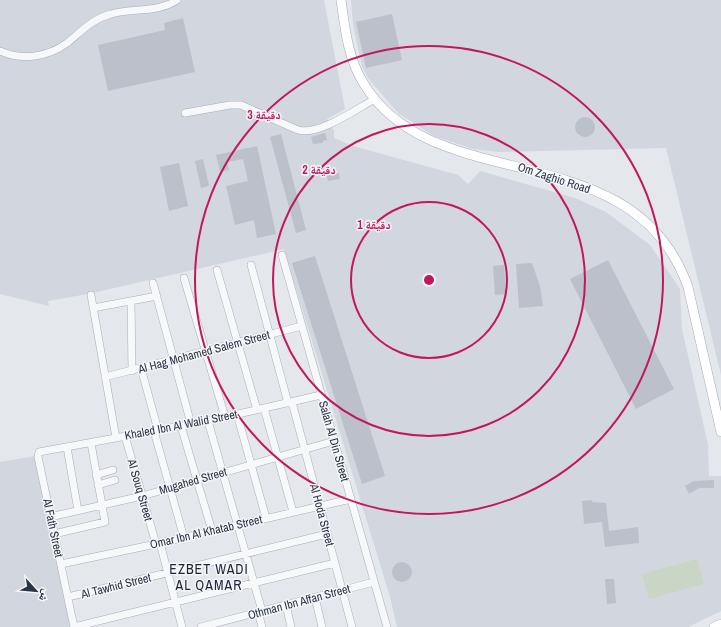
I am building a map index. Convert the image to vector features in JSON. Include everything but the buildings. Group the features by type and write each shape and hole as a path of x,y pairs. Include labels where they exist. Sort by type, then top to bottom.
{"main road":[{"name":"Om Zaghio Road","path":"340,0 349,50 355,68 375,99 403,124 436,143 460,151 565,179 588,188 631,211 656,231 672,251 682,269 688,287 721,432"},
{"path":"714,627 721,624"}],"street":[{"path":"0,51 24,57 47,53 61,47 85,27 105,16 119,12 165,6 177,0"},
{"path":"184,113 230,105 241,105 298,130 308,131 325,126 375,99"},
{"name":"Salah Al Din Street","path":"282,255 386,627"},
{"name":"Al Hoda Street","path":"251,265 270,335 305,450 352,627"},
{"path":"217,270 238,343 278,457 293,512"},
{"path":"184,278 225,417"},
{"path":"153,283 191,424"},
{"path":"91,295 116,438"},
{"path":"93,308 156,296"},
{"path":"131,301 132,371"},
{"name":"Al Hag Mohamed Salem Street","path":"106,377 302,326"},
{"path":"141,368 169,488 184,538"},
{"name":"Khaled Ibn Al Walid Street","path":"40,452 208,421 322,395"},
{"path":"236,414 266,518"},
{"path":"208,421 224,472 254,583 262,627"},
{"path":"181,426 212,531"},
{"name":"Al Souq Street","path":"125,436 142,496 168,573 182,627"},
{"name":"Mugahed Street","path":"50,517 142,496 334,442"},
{"path":"54,534 104,524 91,443"},
{"path":"67,447 78,511"},
{"name":"Al Fath Street","path":"40,452 38,457 74,627"},
{"path":"96,475 113,470"},
{"path":"98,485 115,480"},
{"name":"Omar Ibn Al Khatab Street","path":"61,564 158,544 351,498"},
{"name":"Al Tawhid Street","path":"68,597 327,534"},
{"path":"74,627 334,563"},
{"name":"Othman Ibn Affan Street","path":"200,627 229,623 260,612 374,582"},
{"path":"315,597 322,627"},
{"path":"286,605 291,627"}],"shaded area":[{"path":"0,0 324,0 345,109 327,119 334,131 334,138 353,146 458,175 468,184 480,171 575,198 606,212 650,245 680,289 682,329 708,445 709,476 721,476 721,611 688,627 397,627 390,597 284,249 88,294 48,301 49,306 0,294"},
{"path":"351,0 721,0 721,375 666,148 498,152 473,149 434,136 398,113 368,78 362,66 353,25"},
{"path":"35,456 72,627 0,627 0,462"}],"green space":[{"path":"697,559 704,584 649,599 642,574"}],"district":[{"name":"EZBET WADI AL QAMAR","path":"209,578"}]}
